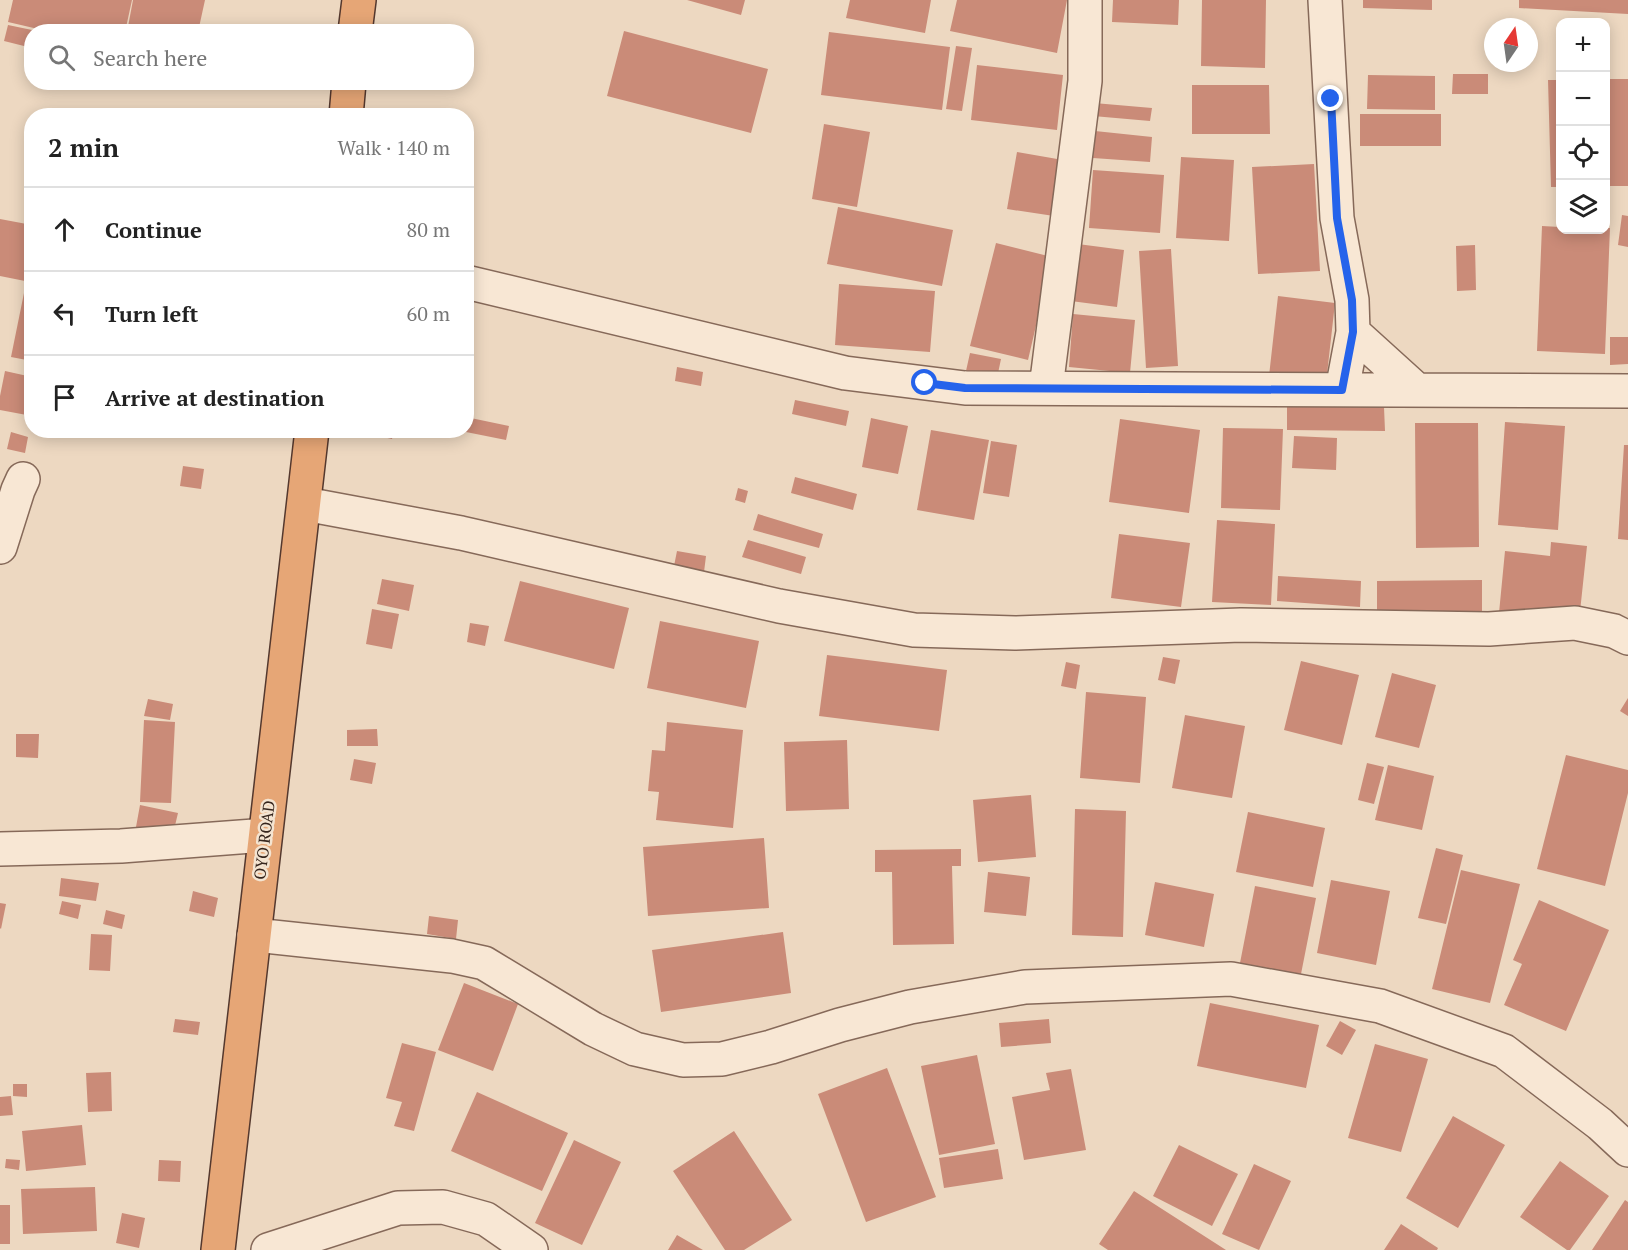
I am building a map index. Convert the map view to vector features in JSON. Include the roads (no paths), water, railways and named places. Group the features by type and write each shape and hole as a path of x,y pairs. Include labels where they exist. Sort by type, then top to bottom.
{"highway":[{"path":"356,24 359,0"},
{"path":"347,108 348,90"},
{"name":"OYO ROAD","path":"218,1250 311,438"}],"street":[{"path":"1046,388 1085,81 1085,0"},
{"path":"1325,0 1337,218 1352,300 1353,332 1342,390"},
{"path":"474,284 845,373 965,388 1628,391"},
{"path":"1353,332 1417,390"},
{"path":"0,547 23,479"},
{"path":"305,504 461,533 779,606 914,630 1015,633 1241,625 1489,629 1575,623 1614,631 1628,638"},
{"path":"0,849 121,846 265,835"},
{"path":"254,935 452,956 484,963 593,1029 635,1049 683,1060 722,1059 910,1006 1025,987 1231,979 1380,1006 1504,1051 1600,1124 1628,1150"},
{"path":"268,1250 398,1208 443,1207 486,1219 531,1250"}]}
